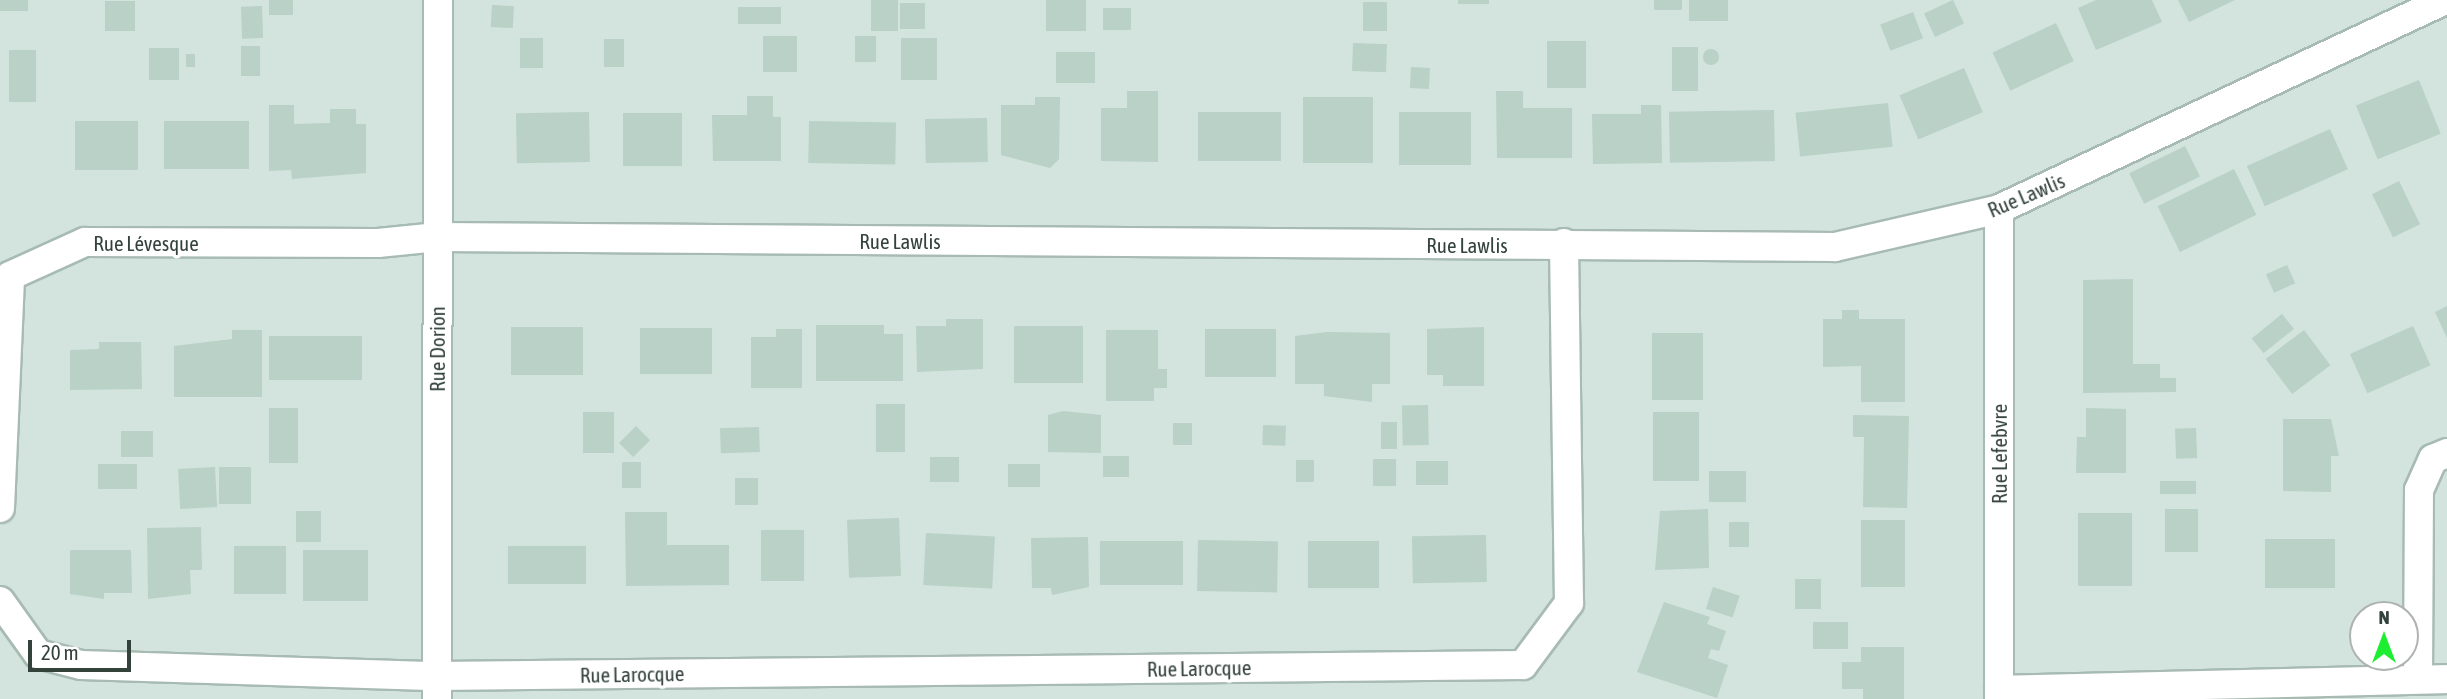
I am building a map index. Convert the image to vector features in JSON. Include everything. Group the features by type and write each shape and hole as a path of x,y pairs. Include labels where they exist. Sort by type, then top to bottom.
{"street":[{"name":"Rue Dorion","path":"437,688 438,0"},
{"name":"Rue Lawlis","path":"438,237 1835,247 1999,209 2445,0"},
{"name":"Rue Lefebvre","path":"1999,209 1999,694"},
{"name":"Rue Lévesque","path":"0,508 10,276 85,242 378,243 438,237"},
{"name":"Rue Larocque","path":"437,688 1523,665 1569,603 1564,243"},
{"path":"2418,679 2419,490 2433,459 2447,453"},
{"path":"0,601 38,654 81,665 437,688"},
{"path":"1999,694 2447,679"}],"shaded area":[{"path":"0,0 2447,0 2447,699 0,699"}],"building":[{"path":"0,0 28,0 28,11 0,11"},
{"path":"269,0 293,0 293,15 269,15"},
{"path":"871,0 898,0 898,31 871,31"},
{"path":"1046,0 1086,0 1086,31 1046,31"},
{"path":"1458,0 1489,0 1489,4 1458,4"},
{"path":"1654,0 1682,0 1682,10 1654,10"},
{"path":"1689,0 1728,0 1728,21 1689,21"},
{"path":"1953,0 1964,24 1935,37 1924,14"},
{"path":"2096,0 2152,0 2162,22 2096,50 2078,8"},
{"path":"2178,0 2235,0 2189,22"},
{"path":"105,1 135,1 135,31 105,31"},
{"path":"1363,2 1387,2 1387,31 1363,31"},
{"path":"900,3 925,3 925,29 900,29"},
{"path":"492,5 514,6 513,28 491,27"},
{"path":"262,6 263,38 242,39 241,7"},
{"path":"738,7 781,7 781,24 738,24"},
{"path":"1103,8 1131,8 1131,30 1103,30"},
{"path":"1913,12 1923,38 1890,51 1880,25"},
{"path":"2056,23 2074,61 2010,91 1993,53"},
{"path":"763,36 797,36 797,72 763,72"},
{"path":"855,36 876,36 876,62 855,62"},
{"path":"520,38 543,38 543,68 520,68"},
{"path":"901,38 937,38 937,80 901,80"},
{"path":"604,39 624,39 624,67 604,67"},
{"path":"1547,41 1586,41 1586,88 1547,88"},
{"path":"1353,43 1387,44 1386,72 1352,71"},
{"path":"241,46 260,46 260,76 241,76"},
{"path":"1672,47 1698,47 1698,91 1672,91"},
{"path":"149,48 179,48 179,80 149,80"},
{"path":"1708,49 1714,49 1719,57 1717,63 1708,65 1703,60 1703,54"},
{"path":"9,50 36,50 36,102 9,102"},
{"path":"1056,52 1095,52 1095,83 1056,83"},
{"path":"186,54 195,54 195,67 186,67"},
{"path":"1411,67 1430,68 1429,89 1410,88"},
{"path":"1964,68 1983,112 1918,140 1900,95"},
{"path":"2419,80 2441,134 2378,159 2356,105"},
{"path":"1127,91 1158,91 1158,162 1101,161 1101,108 1127,108"},
{"path":"1496,91 1523,91 1523,108 1572,108 1572,158 1497,158"},
{"path":"747,96 773,96 773,117 781,117 781,161 713,161 712,115 747,115"},
{"path":"1035,97 1060,97 1059,159 1050,168 1001,155 1001,105 1035,105"},
{"path":"1303,97 1373,97 1373,163 1303,163"},
{"path":"1888,103 1893,147 1800,156 1796,113"},
{"path":"269,105 294,105 294,124 330,123 330,109 356,109 356,124 366,124 366,173 292,179 291,170 269,171"},
{"path":"1641,105 1661,105 1662,163 1593,164 1592,114 1641,114"},
{"path":"1774,110 1775,161 1670,163 1669,112"},
{"path":"589,112 590,162 517,163 516,113"},
{"path":"1198,112 1281,112 1281,161 1198,161"},
{"path":"1399,112 1471,112 1471,165 1399,165"},
{"path":"623,113 682,113 682,166 623,166"},
{"path":"987,118 988,162 926,163 925,119"},
{"path":"75,121 138,121 138,170 75,170"},
{"path":"164,121 249,121 249,169 164,169"},
{"path":"809,121 896,123 895,165 808,163"},
{"path":"2330,129 2348,169 2265,206 2247,166"},
{"path":"2185,146 2200,177 2144,204 2129,173"},
{"path":"2234,169 2256,215 2180,252 2158,206"},
{"path":"2399,181 2420,224 2393,237 2372,194"},
{"path":"2287,265 2295,283 2274,293 2266,274"},
{"path":"2133,279 2133,364 2160,364 2160,378 2176,378 2176,392 2083,393 2083,280"},
{"path":"2447,306 2447,338 2435,312"},
{"path":"1842,310 1859,310 1859,319 1905,319 1905,402 1861,402 1861,366 1823,367 1823,319 1842,319"},
{"path":"2282,314 2294,329 2264,353 2252,339"},
{"path":"946,319 983,319 983,369 917,372 916,326 946,326"},
{"path":"816,325 884,325 884,334 903,334 903,381 816,381"},
{"path":"1014,326 1083,326 1083,383 1014,383"},
{"path":"2413,326 2430,365 2367,393 2350,354"},
{"path":"511,327 583,327 583,375 511,375"},
{"path":"1484,327 1484,386 1443,386 1443,375 1427,375 1427,329"},
{"path":"640,328 712,328 712,374 640,374"},
{"path":"776,329 802,329 802,388 751,388 751,337 776,337"},
{"path":"1205,329 1276,329 1276,377 1205,377"},
{"path":"232,330 262,330 262,397 174,397 174,346 232,339"},
{"path":"1106,330 1158,330 1158,369 1167,369 1167,388 1154,388 1154,401 1106,401"},
{"path":"2304,330 2330,365 2292,394 2266,359"},
{"path":"1327,332 1390,333 1390,384 1372,384 1372,402 1324,396 1324,384 1295,384 1295,336"},
{"path":"1652,333 1703,333 1703,400 1652,400"},
{"path":"269,336 362,336 362,380 269,380"},
{"path":"99,342 141,342 142,389 70,390 70,350 99,349"},
{"path":"876,404 905,404 905,452 876,452"},
{"path":"1402,405 1428,405 1429,445 1403,445"},
{"path":"269,408 298,408 298,463 269,463"},
{"path":"2086,408 2126,409 2126,473 2076,473 2077,437 2086,437"},
{"path":"1063,411 1101,415 1101,453 1048,452 1048,415"},
{"path":"583,412 614,412 614,453 583,453"},
{"path":"1653,412 1699,412 1699,481 1653,481"},
{"path":"1853,415 1909,416 1907,508 1863,507 1864,437 1853,437"},
{"path":"2283,419 2331,419 2339,456 2331,456 2331,492 2283,491"},
{"path":"1381,422 1397,422 1397,449 1381,449"},
{"path":"1173,423 1192,423 1192,445 1173,445"},
{"path":"1263,425 1286,426 1285,446 1262,445"},
{"path":"636,426 650,440 633,457 619,443"},
{"path":"759,427 760,452 721,453 720,428"},
{"path":"2196,428 2197,458 2176,459 2175,429"},
{"path":"121,431 153,431 153,457 121,457"},
{"path":"1103,456 1129,456 1129,477 1103,477"},
{"path":"930,457 959,457 959,482 930,482"},
{"path":"1373,459 1396,459 1396,486 1373,486"},
{"path":"1296,460 1314,460 1314,482 1296,482"},
{"path":"1416,461 1448,461 1448,485 1416,485"},
{"path":"622,462 641,462 641,488 622,488"},
{"path":"98,464 137,464 137,489 98,489"},
{"path":"1008,464 1040,464 1040,487 1008,487"},
{"path":"215,467 217,507 180,509 178,469"},
{"path":"219,467 251,467 251,504 219,504"},
{"path":"1709,471 1746,471 1746,502 1709,502"},
{"path":"735,478 758,478 758,505 735,505"},
{"path":"2160,481 2196,481 2196,494 2160,494"},
{"path":"1708,509 1709,568 1655,570 1660,511"},
{"path":"2165,509 2198,509 2198,552 2165,552"},
{"path":"296,511 321,511 321,542 296,542"},
{"path":"625,512 667,512 667,545 729,545 729,585 626,586"},
{"path":"2078,513 2132,513 2132,586 2078,586"},
{"path":"899,518 901,576 849,578 847,520"},
{"path":"1861,520 1905,520 1905,587 1861,587"},
{"path":"1729,522 1749,522 1749,547 1729,547"},
{"path":"201,527 202,570 190,570 191,594 148,599 147,528"},
{"path":"761,530 804,530 804,581 761,581"},
{"path":"926,533 995,537 992,589 923,585"},
{"path":"1486,535 1487,582 1413,583 1412,536"},
{"path":"1088,537 1089,587 1052,595 1051,588 1032,588 1031,538"},
{"path":"2265,539 2335,539 2335,588 2265,588"},
{"path":"1198,540 1278,541 1277,592 1197,591"},
{"path":"1100,541 1183,541 1183,585 1100,585"},
{"path":"1308,541 1379,541 1379,588 1308,588"},
{"path":"234,546 286,546 286,594 234,594"},
{"path":"508,546 586,546 586,584 508,584"},
{"path":"70,550 131,550 132,593 104,593 104,599 70,594"},
{"path":"303,550 368,550 368,601 303,601"},
{"path":"1795,579 1821,579 1821,609 1795,609"},
{"path":"1713,587 1740,596 1733,618 1706,609"},
{"path":"1664,602 1710,617 1707,624 1726,631 1719,651 1711,649 1708,658 1728,665 1717,698 1637,672"},
{"path":"1813,622 1848,622 1848,649 1813,649"},
{"path":"1861,647 1904,647 1904,699 1863,699 1863,689 1842,689 1842,662 1861,662"}]}
